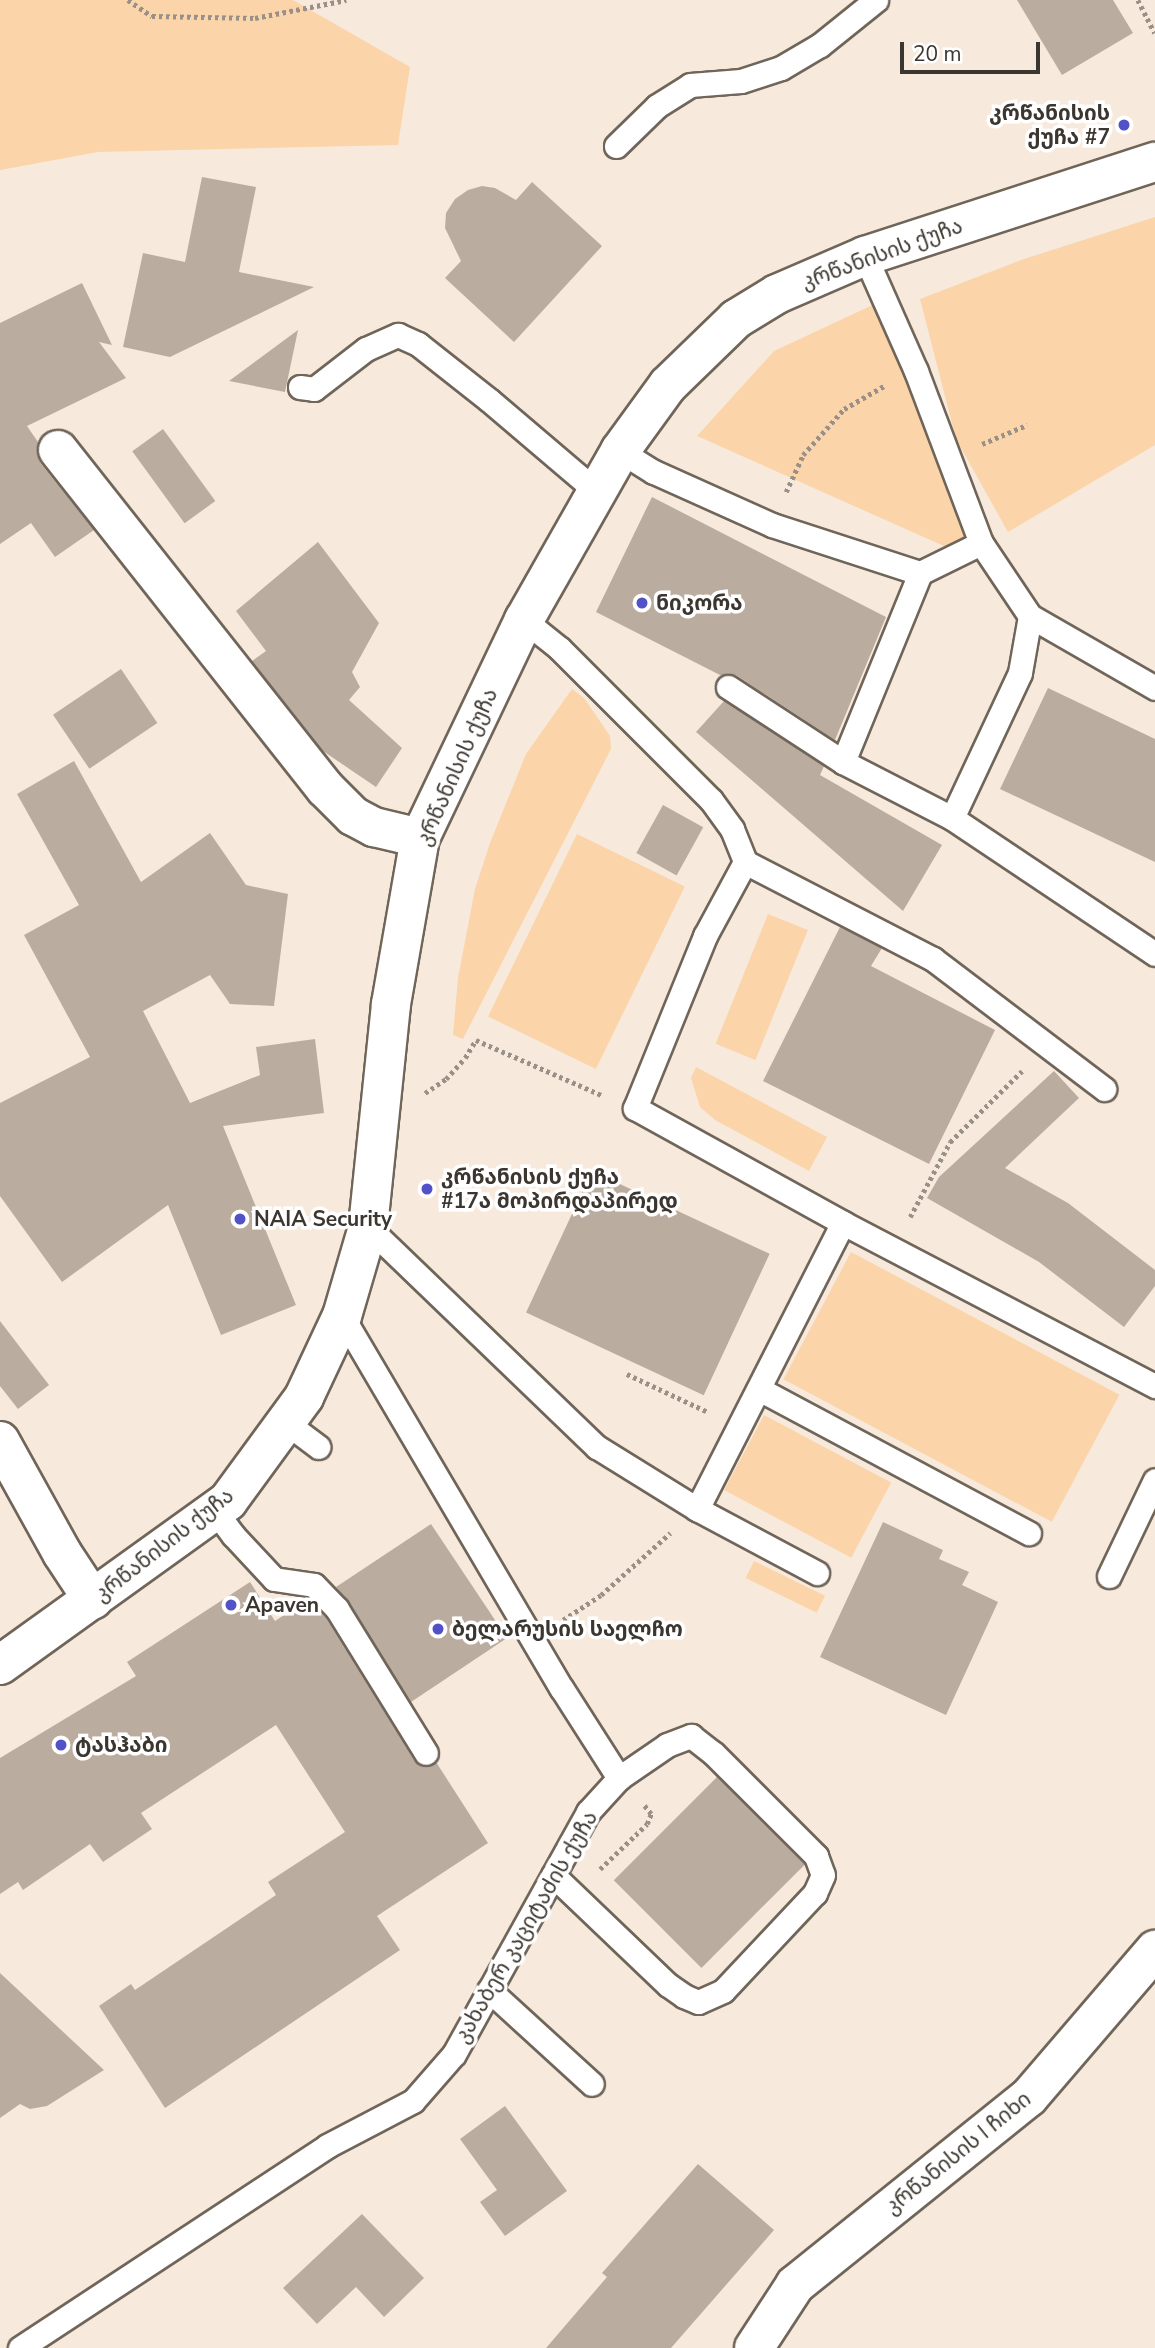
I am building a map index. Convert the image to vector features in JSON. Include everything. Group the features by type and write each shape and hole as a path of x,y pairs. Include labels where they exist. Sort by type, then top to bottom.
{"street":[{"name":"კრწანისის ქუჩა","path":"0,1665 228,1501 288,1424 304,1397 342,1316 368,1227 391,1004 420,838 524,620 620,451 668,385 736,319 777,294 865,256 1155,162"},
{"path":"58,450 325,788 353,816 374,827 420,838"},
{"path":"0,1441 93,1600"},
{"name":"კრწანისის I ჩიხი","path":"754,2348 795,2285 1029,2097 1155,1950"}],"lane":[{"path":"616,146 657,106 690,85 741,81 781,68 820,45 876,0"},
{"path":"865,256 916,371 981,543 1031,616 1155,688"},
{"path":"300,387 314,389 366,349 398,335 418,344 489,400 597,492"},
{"path":"620,451 654,472 772,525 920,573"},
{"path":"843,762 920,573 981,543"},
{"path":"952,818 1020,673 1031,616"},
{"path":"524,620 559,648 711,800 732,829 745,862 933,959 1104,1089"},
{"path":"728,687 843,762 952,818 1155,954"},
{"path":"745,862 705,936 635,1108 843,1223 1155,1386"},
{"path":"696,1509 843,1223"},
{"path":"368,1227 597,1447 696,1509 817,1573"},
{"path":"342,1316 533,1640 619,1778"},
{"path":"759,1389 1029,1534"},
{"path":"288,1424 318,1447"},
{"path":"1109,1576 1155,1480"},
{"path":"215,1511 233,1535 274,1579 314,1585 337,1609 426,1753"},
{"name":"კახაბერ კაციტაძის ქუჩა","path":"20,2348 327,2146 413,2101 454,2053 588,1812 619,1778 667,1745 691,1736 713,1753 816,1856 823,1875 815,1892 723,1991 698,2002 668,1984 575,1895"},
{"path":"553,1875 575,1895"},
{"path":"489,1990 592,2084"}],"path":[{"path":"128,0 152,16 255,18 346,0"},
{"path":"1138,0 1155,33"},
{"path":"772,525 803,455 844,409 916,371"},
{"path":"949,458 1027,425"},
{"path":"419,1096 446,1079 465,1058 475,1040 635,1108"},
{"path":"893,1249 950,1142 997,1098 1045,1046"},
{"path":"627,1374 739,1427"},
{"path":"533,1640 601,1595 696,1509"},
{"path":"575,1895 647,1824 651,1814 619,1778"}],"shaded area":[{"path":"0,0 293,0 410,67 398,145 98,152 0,170"},
{"path":"1155,217 1155,445 1008,532 956,439 920,299 1021,260"},
{"path":"879,302 973,559 697,436 774,351"},
{"path":"572,689 584,698 610,736 611,749 463,1039 453,1035 458,978 475,889 490,843 526,754"},
{"path":"577,834 685,887 596,1069 488,1016"},
{"path":"768,914 808,930 755,1060 716,1044"},
{"path":"696,1067 827,1137 809,1171 715,1120 700,1107 691,1078"},
{"path":"851,1252 1119,1395 1052,1522 783,1379"},
{"path":"764,1415 891,1483 851,1558 724,1490"},
{"path":"754,1561 825,1596 817,1613 746,1578"}],"building":[{"path":"1017,0 1113,0 1133,33 1062,75"},
{"path":"202,177 256,187 239,272 314,287 170,357 123,347 143,253 185,262"},
{"path":"532,182 602,246 514,342 445,278 461,261 445,228 446,213 455,199 468,190 482,186 495,188 516,200"},
{"path":"82,283 112,345 99,342 126,378 27,426 38,442 37,454 41,464 94,530 55,557 31,523 0,544 0,323"},
{"path":"298,330 285,392 229,381"},
{"path":"163,429 215,501 185,523 132,451"},
{"path":"652,497 886,617 835,740 736,675 720,675 596,612"},
{"path":"318,542 379,623 352,672 360,687 349,700 402,748 376,787 323,751 252,661 266,651 236,611"},
{"path":"121,669 157,723 89,769 53,715"},
{"path":"1048,688 1155,739 1155,862 1000,789"},
{"path":"724,701 824,766 820,775 942,845 903,911 696,732"},
{"path":"74,761 141,882 210,833 246,885 288,894 274,1006 230,1004 210,975 143,1011 190,1103 260,1075 256,1047 315,1039 324,1113 223,1126 296,1305 221,1335 168,1205 62,1282 0,1196 0,1103 90,1057 24,935 79,905 17,794"},
{"path":"663,805 703,827 677,875 636,853"},
{"path":"840,927 882,948 871,966 995,1030 929,1164 763,1081"},
{"path":"1054,1071 1079,1098 1005,1168 1068,1203 1155,1270 1155,1286 1124,1327 1039,1262 927,1198 939,1177"},
{"path":"592,1171 770,1254 704,1395 526,1312"},
{"path":"0,1321 49,1385 18,1409 0,1386"},
{"path":"883,1522 943,1550 939,1559 969,1572 962,1585 998,1602 946,1715 820,1657"},
{"path":"431,1524 507,1638 411,1702 349,1602 336,1587"},
{"path":"250,1582 275,1621 307,1600 326,1618 414,1760 426,1767 436,1762 488,1843 377,1916 400,1950 165,2108 99,2006 131,1984 135,1990 276,1895 268,1882 345,1832 276,1725 141,1813 152,1829 103,1862 90,1844 23,1890 18,1882 0,1894 0,1758 136,1676 127,1662"},
{"path":"717,1777 805,1865 701,1968 614,1880"},
{"path":"0,1973 104,2070 47,2106 30,2109 20,2104 0,2118"},
{"path":"505,2106 567,2191 505,2236 480,2202 497,2190 460,2139"},
{"path":"698,2164 774,2230 671,2348 546,2348 607,2277 602,2273"},
{"path":"362,2214 424,2278 384,2317 356,2287 317,2324 283,2288"}],"place":[{"name":"კრწანისის ქუჩა #7","path":"1124,125"},
{"name":"ნიკორა","path":"642,603"},
{"name":"კრწანისის ქუჩა #17ა მოპირდაპირედ","path":"427,1189"},
{"name":"NAIA Security","path":"240,1219"},
{"name":"Apaven","path":"231,1605"},
{"name":"ბელარუსის საელჩო","path":"438,1629"},
{"name":"ტასჰაბი","path":"61,1745"}]}
